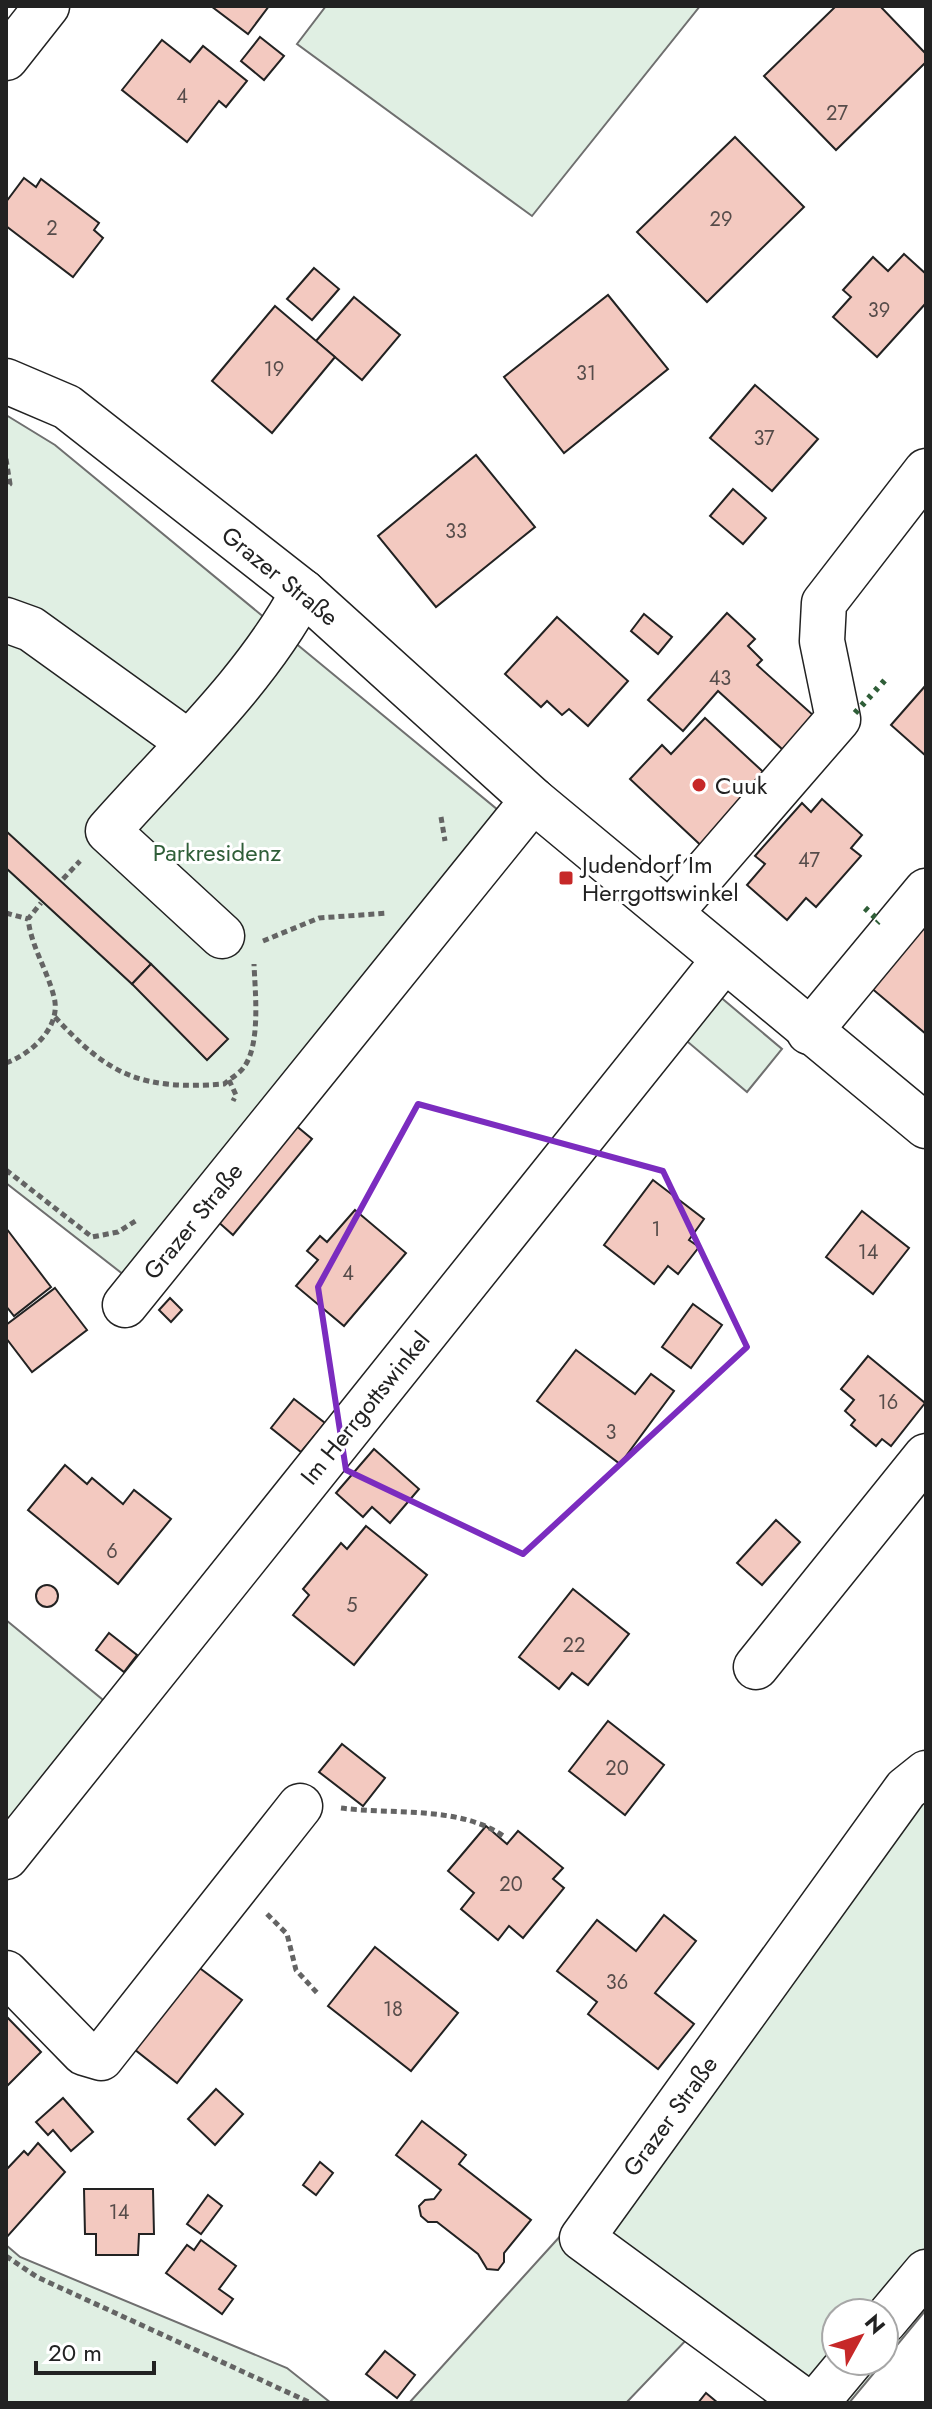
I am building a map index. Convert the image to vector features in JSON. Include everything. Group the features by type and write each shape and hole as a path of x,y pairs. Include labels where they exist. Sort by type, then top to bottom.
{"street":[{"path":"6,58 47,6"},
{"name":"Grazer Straße","path":"6,381 67,407 303,592 533,800 926,1126"},
{"path":"670,913 838,719 822,641 824,603 926,471"},
{"path":"245,944 108,831 284,628 303,592"},
{"path":"6,620 31,629 188,742"},
{"name":"Grazer Straße","path":"125,1305 533,800"},
{"path":"809,1032 926,891"},
{"name":"Im Herrgottswinkel","path":"6,1857 724,960"},
{"path":"756,1667 926,1456"},
{"name":"Grazer Straße","path":"807,2403 582,2238 906,1789 926,1773"},
{"path":"6,1973 84,2053 101,2058 300,1806"},
{"path":"900,2303 926,2272"},
{"path":"816,2403 838,2377"}],"path":[{"path":"6,459 10,484 6,487"},
{"path":"441,817 444,852"},
{"path":"6,1063 23,1057 43,1038 55,1017 55,998 32,947 28,919 41,903"},
{"path":"55,1017 99,1059 139,1081 198,1086 224,1084 246,1066 258,1007 245,944 319,918 395,912"},
{"path":"6,913 28,919"},
{"path":"229,1080 236,1095 231,1104"},
{"path":"6,1170 92,1237 118,1232 141,1217"},
{"path":"300,1806 320,1805 469,1820 490,1826 506,1838"},
{"path":"235,1888 287,1934 296,1970 319,1995"},
{"path":"6,2256 37,2277 311,2403"}],"highlighted area":[{"path":"418,1104 663,1171 747,1347 523,1554 346,1470 318,1287"}],"green space":[{"path":"326,6 700,6 532,216 297,44"},
{"name":"Parkresidenz","path":"6,415 55,445 515,824 133,1282 6,1183"},
{"path":"718,995 782,1049 747,1092 682,1037"},
{"path":"6,1620 114,1709 6,1851"},
{"path":"926,1786 926,2310 900,2342 900,2297 820,2297 820,2377 871,2377 849,2403 777,2403 688,2338 626,2403 409,2403 563,2233"},
{"path":"6,2245 20,2257 287,2368 331,2403 6,2403"}],"building":[{"path":"211,6 269,6 248,34"},
{"path":"836,6 880,6 926,54 926,62 836,150 764,76"},
{"path":"260,37 284,56 264,80 241,61"},
{"path":"162,40 190,62 203,46 247,81 226,107 219,101 187,142 122,90"},
{"path":"735,137 804,207 707,302 637,232"},
{"path":"24,178 36,187 41,179 99,223 94,230 103,238 73,277 6,226 6,202"},
{"path":"904,254 926,274 926,303 877,357 833,317 851,297 843,290 873,257 888,271"},
{"path":"314,268 339,289 312,320 287,299"},
{"path":"608,295 668,369 564,453 504,377"},
{"path":"354,297 400,335 362,380 316,341"},
{"path":"275,306 335,357 272,433 212,381"},
{"path":"755,385 818,439 772,491 710,438"},
{"path":"476,455 535,527 436,607 378,536"},
{"path":"733,489 766,518 743,544 710,516"},
{"path":"727,613 755,639 748,646 762,660 757,665 823,724 792,758 718,691 683,731 648,700"},
{"path":"644,614 672,637 658,654 631,631"},
{"path":"557,617 628,681 588,726 569,709 562,715 547,701 541,707 505,674"},
{"path":"926,685 926,756 891,725"},
{"path":"705,718 774,782 708,852 630,779 662,745 671,754"},
{"path":"822,799 862,835 851,848 861,856 816,907 806,898 787,920 747,885 765,864 755,856 802,803 811,812"},
{"path":"6,831 151,964 132,984 6,868"},
{"path":"921,926 926,930 926,1034 870,987"},
{"path":"151,964 228,1039 207,1060 132,984"},
{"path":"294,1124 312,1139 233,1235 207,1212"},
{"path":"653,1180 704,1219 689,1240 699,1247 678,1274 668,1266 654,1284 604,1245"},
{"path":"355,1210 406,1253 344,1326 296,1286 318,1260 307,1251 320,1236 327,1242"},
{"path":"862,1211 909,1248 873,1294 826,1257"},
{"path":"6,1228 51,1287 14,1316 6,1306"},
{"path":"55,1288 87,1330 32,1372 6,1338 6,1325"},
{"path":"170,1298 182,1310 171,1322 159,1310"},
{"path":"693,1304 722,1325 691,1368 662,1347"},
{"path":"576,1350 635,1394 651,1374 674,1391 620,1464 537,1401"},
{"path":"868,1356 925,1403 891,1446 882,1439 876,1446 851,1425 855,1420 845,1411 854,1400 841,1389"},
{"path":"294,1399 325,1423 301,1452 271,1428"},
{"path":"374,1449 419,1489 390,1523 372,1507 363,1517 336,1493"},
{"path":"65,1465 87,1484 92,1478 123,1504 134,1490 171,1519 118,1584 28,1510"},
{"path":"776,1520 800,1542 762,1585 737,1563"},
{"path":"366,1526 427,1575 354,1665 293,1615 309,1595 303,1589 341,1543 347,1549"},
{"path":"47,1585 55,1588 58,1596 55,1604 47,1607 39,1604 36,1596 39,1588"},
{"path":"573,1589 629,1634 588,1685 572,1673 559,1689 519,1657"},
{"path":"109,1633 137,1655 124,1672 96,1650"},
{"path":"608,1721 664,1765 625,1815 569,1771"},
{"path":"342,1744 385,1778 363,1806 319,1772"},
{"path":"486,1826 507,1844 518,1831 563,1868 553,1879 564,1888 523,1938 509,1926 498,1940 461,1909 474,1893 448,1871"},
{"path":"664,1915 696,1941 655,1993 694,2024 658,2069 588,2014 597,2002 557,1971 597,1920 636,1951"},
{"path":"375,1947 458,2013 411,2071 328,2006"},
{"path":"193,1963 242,2000 177,2083 129,2045"},
{"path":"6,2016 41,2052 6,2087"},
{"path":"216,2089 243,2114 215,2145 188,2119"},
{"path":"63,2098 93,2132 71,2151 53,2130 48,2135 36,2122"},
{"path":"422,2121 466,2155 459,2164 531,2220 504,2253 504,2262 498,2270 487,2269 478,2254 437,2222 428,2222 421,2216 419,2206 425,2200 434,2199 441,2190 396,2155"},
{"path":"38,2143 65,2172 6,2238 6,2170 24,2151 28,2155"},
{"path":"320,2162 333,2173 316,2195 303,2185"},
{"path":"84,2189 153,2189 154,2234 139,2234 138,2255 96,2255 96,2234 85,2234"},
{"path":"208,2195 222,2206 201,2234 187,2224"},
{"path":"201,2240 236,2266 219,2289 233,2299 222,2314 166,2273 187,2245 194,2250"},
{"path":"385,2351 415,2375 397,2398 366,2374"},
{"path":"706,2393 718,2403 698,2403"}],"hedge":[{"path":"855,713 885,680"},
{"path":"865,908 879,921 877,923"}],"place":[{"name":"Cuuk","path":"699,785"},
{"name":"Judendorf Im Herrgottswinkel","path":"566,878"}]}
